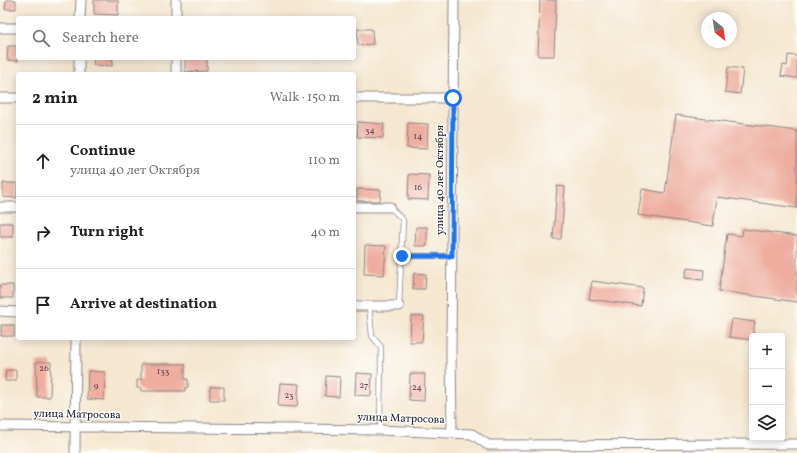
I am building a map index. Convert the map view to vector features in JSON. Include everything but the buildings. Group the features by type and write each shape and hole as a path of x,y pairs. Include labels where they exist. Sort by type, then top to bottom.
{"street":[{"path":"80,16 81,0"},
{"path":"176,0 176,16"},
{"name":"улица 40 лет Октября","path":"452,433 454,0"},
{"path":"0,28 16,28"},
{"path":"79,60 79,72"},
{"path":"176,60 176,72"},
{"path":"0,98 16,98"},
{"path":"356,98 453,98"},
{"path":"0,207 16,207"},
{"path":"356,207 390,207"},
{"path":"356,306 399,306"},
{"path":"0,311 16,312"},
{"path":"75,453 76,340"},
{"name":"улица Матросова","path":"0,426 380,430 452,433 472,434 488,449 797,444"}],"lane":[{"path":"390,207 404,220 399,306"},
{"path":"402,256 452,256"},
{"path":"369,306 372,336 381,347 380,430"}],"route":[{"path":"402,256 452,256 453,98"}]}
